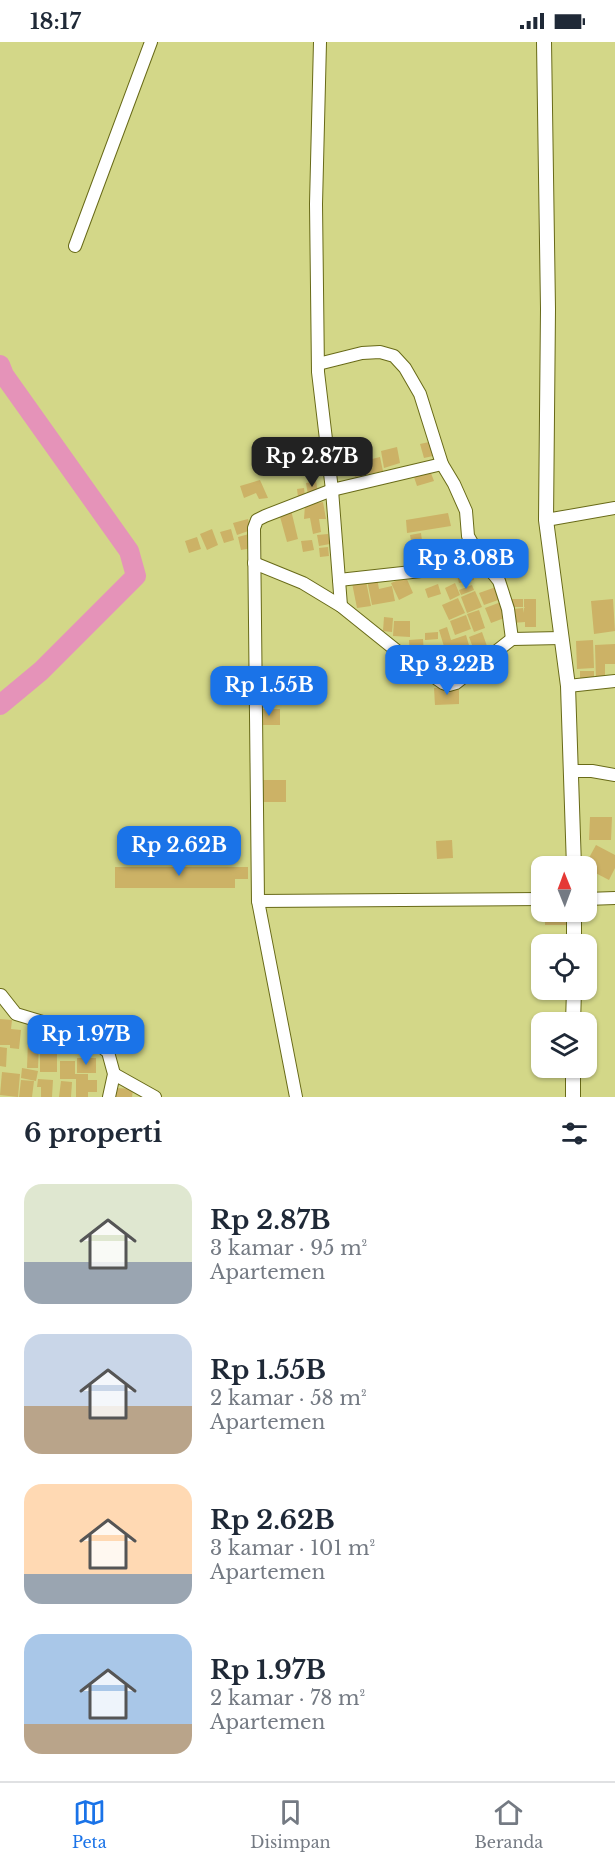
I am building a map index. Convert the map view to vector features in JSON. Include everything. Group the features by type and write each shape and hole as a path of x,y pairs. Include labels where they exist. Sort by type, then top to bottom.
{"street":[{"path":"75,246 151,42"},
{"path":"320,42 315,204 318,364 332,490 341,606"},
{"path":"544,42 548,309 546,520 568,686 574,856"},
{"path":"318,364 362,353 380,352 394,356 405,368 420,394 442,464 466,511 468,536 480,557 499,581 508,609 512,639"},
{"path":"296,1097 258,901 254,528 256,520 332,490 442,464"},
{"path":"546,520 615,508"},
{"path":"339,580 421,571 480,557"},
{"path":"254,562 303,583 341,606 402,655 449,685 456,683 512,639 561,638"},
{"path":"568,686 615,681"},
{"path":"571,771 592,771 615,775"},
{"path":"597,898 615,898"},
{"path":"258,901 531,899"},
{"path":"0,996 2,995 16,1014 86,1035 108,1052 114,1074 109,1097"},
{"path":"114,1074 155,1097"},
{"path":"573,1078 573,1097"}],"building":[{"path":"429,442 433,456 424,458 420,444"},
{"path":"314,444 315,451 301,453 300,445"},
{"path":"397,447 400,463 384,468 381,451"},
{"path":"316,456 317,463 304,465 303,457"},
{"path":"380,457 383,471 355,477 352,464"},
{"path":"302,463 302,475 291,475 290,464"},
{"path":"319,466 319,476 306,477 305,467"},
{"path":"429,468 434,481 417,486 413,474"},
{"path":"260,480 268,498 259,499 256,493 244,498 240,486"},
{"path":"316,481 318,493 308,495 306,483"},
{"path":"304,488 305,496 298,497 297,489"},
{"path":"323,502 326,519 319,519 321,532 313,534 310,518 304,519 305,505"},
{"path":"291,510 298,539 287,542 279,513"},
{"path":"448,513 451,526 407,533 406,520"},
{"path":"248,519 251,530 237,535 233,523"},
{"path":"212,529 218,545 207,550 200,534"},
{"path":"231,529 234,540 224,543 220,532"},
{"path":"421,533 423,549 413,551 410,535"},
{"path":"249,534 252,548 241,550 238,537"},
{"path":"328,534 330,544 319,546 317,535"},
{"path":"197,537 201,549 189,553 185,541"},
{"path":"312,540 314,550 303,552 301,541"},
{"path":"328,547 329,556 320,557 319,548"},
{"path":"467,565 471,568 474,580 459,583 455,567"},
{"path":"406,577 413,593 399,600 391,583"},
{"path":"377,578 379,589 392,586 395,601 372,605 367,580"},
{"path":"366,581 371,606 357,608 352,583"},
{"path":"455,583 460,595 450,600 445,588"},
{"path":"438,584 441,594 428,598 425,589"},
{"path":"472,585 474,590 461,595 459,590"},
{"path":"496,587 501,599 484,605 479,593"},
{"path":"475,591 482,607 467,613 461,597"},
{"path":"458,598 465,613 449,620 442,605"},
{"path":"510,599 523,599 523,607 510,607"},
{"path":"524,599 536,599 536,627 525,627 525,622 512,623 513,609 523,608 524,613"},
{"path":"613,599 615,631 594,634 591,601"},
{"path":"501,602 507,617 491,623 485,608"},
{"path":"479,610 485,628 474,632 467,614"},
{"path":"466,615 471,629 455,635 450,621"},
{"path":"384,617 393,618 392,632 383,631"},
{"path":"394,621 410,621 410,637 393,636"},
{"path":"447,627 451,640 466,635 471,652 456,656 458,664 450,666 439,630"},
{"path":"438,632 438,639 425,640 425,633"},
{"path":"482,632 488,649 475,653 469,637"},
{"path":"423,639 424,654 410,655 409,640"},
{"path":"593,640 594,668 577,669 576,641"},
{"path":"615,644 615,664 605,664 605,681 596,681 595,645"},
{"path":"444,650 449,668 432,673 427,654"},
{"path":"580,671 594,671 594,680 580,681"},
{"path":"459,687 459,704 435,705 434,688"},
{"path":"258,709 280,709 280,725 258,725"},
{"path":"260,780 286,780 286,802 260,802"},
{"path":"590,817 612,817 611,840 589,840"},
{"path":"452,840 453,858 437,859 436,841"},
{"path":"596,845 615,855 615,868 609,880 597,874 597,856 590,856"},
{"path":"115,867 248,867 248,879 235,879 235,888 115,888"},
{"path":"545,922 566,922 566,925 545,925"},
{"path":"0,1019 12,1020 11,1029 21,1030 19,1049 10,1048 10,1045 0,1045"},
{"path":"34,1027 41,1028 40,1040 33,1039"},
{"path":"28,1040 39,1041 38,1068 27,1068"},
{"path":"40,1046 57,1047 57,1072 40,1072"},
{"path":"0,1047 7,1048 6,1067 0,1066"},
{"path":"77,1058 96,1058 96,1073 77,1073"},
{"path":"60,1061 75,1061 75,1074 88,1074 88,1080 97,1080 97,1092 88,1092 88,1097 76,1097 76,1079 60,1079"},
{"path":"22,1068 38,1071 36,1081 21,1078"},
{"path":"2,1072 20,1074 18,1097 0,1095"},
{"path":"38,1079 53,1080 52,1097 41,1097 41,1087 37,1087"},
{"path":"21,1080 34,1081 32,1097 19,1097"},
{"path":"61,1081 72,1082 71,1097 59,1097"},
{"path":"116,1088 133,1089 132,1097 116,1097"}],"waterway":[{"path":"0,365 4,375 129,551 136,576 41,671 0,705"}]}
